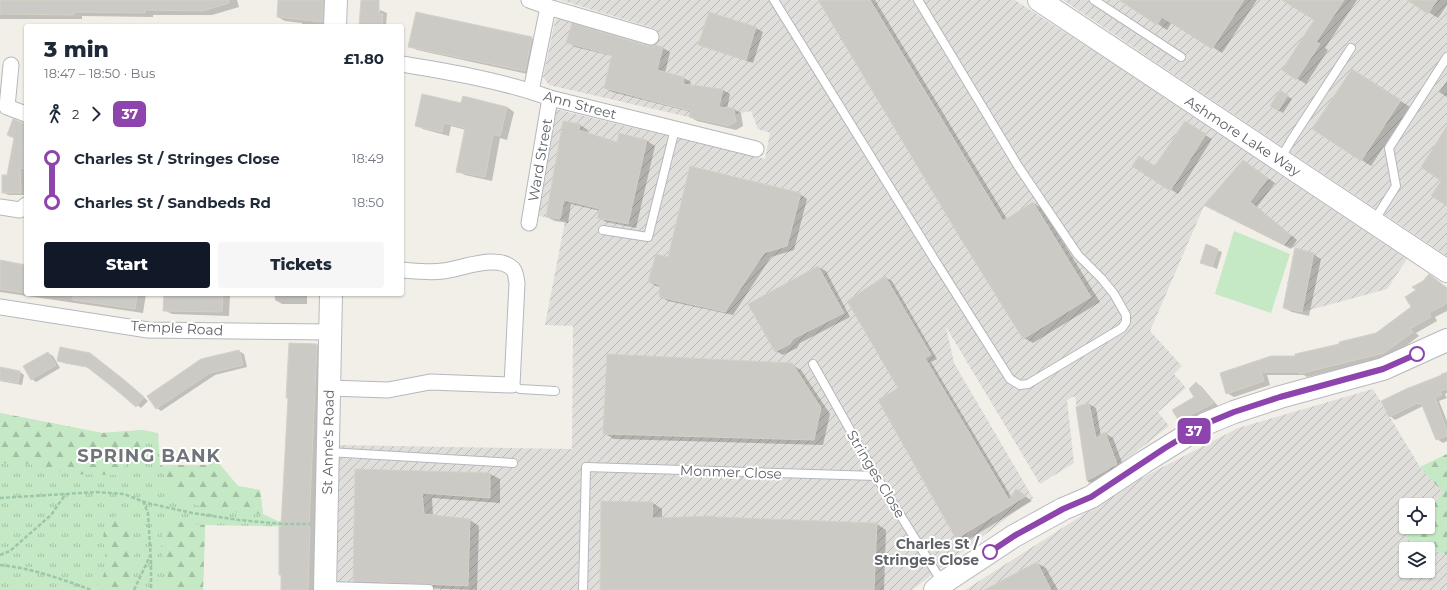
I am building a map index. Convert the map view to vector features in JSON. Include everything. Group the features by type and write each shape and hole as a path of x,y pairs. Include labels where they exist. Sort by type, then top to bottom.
{"street":[{"path":"335,24 336,0"},
{"path":"529,0 548,8 651,37"},
{"name":"Ashmore Lake Way","path":"1040,0 1447,271"},
{"path":"531,91 548,8"},
{"name":"Ann Street","path":"404,64 445,71 531,91 550,98 756,149"},
{"path":"11,66 7,107 24,113"},
{"name":"Ward Street","path":"529,222 550,98"},
{"path":"0,207 20,210 24,207"},
{"path":"329,388 388,390 430,382 512,385 517,283 516,274 512,268 505,264 496,262 483,262 441,272 404,270"},
{"name":"St Anne's Road","path":"325,588 331,296"},
{"name":"Temple Road","path":"0,307 148,330 331,332"},
{"path":"939,586 1014,536 1063,509 1091,497 1205,424 1234,412 1280,397 1383,369 1447,340"}],"lane":[{"path":"774,0 1010,379 1020,385 1028,384 1122,328 1126,322 1126,314 1114,294 1102,279 1078,256 1018,166 918,0"},
{"path":"1094,0 1181,57"},
{"path":"1280,160 1351,48"},
{"path":"1373,222 1396,186 1389,148 1447,56"},
{"path":"603,230 648,237 675,129"},
{"name":"Stringes Close","path":"813,364 939,586"},
{"path":"512,385 520,389 555,391"},
{"path":"327,452 513,463"},
{"name":"Monmer Close","path":"582,590 586,467 876,476"},
{"path":"325,588 429,589"}],"path":[{"path":"0,499 96,492 124,494 142,501 192,513 239,520 282,524 326,525"},
{"path":"0,555 10,551 51,515 65,494"},
{"path":"142,501 148,514 151,555 151,590"},
{"path":"134,590 151,555"},
{"path":"0,565 55,577 91,590"}],"shaded area":[{"path":"560,0 1015,0 1186,110 1407,259 1387,289 1302,312 1283,308 1294,248 1284,245 1204,206 1150,331 1182,366 1174,374 1186,388 1158,412 1169,426 1089,489 1075,396 1067,400 1074,463 1040,484 946,327 954,363 1033,498 912,590 333,590 339,445 572,449 573,326 545,325 565,221 535,215 555,109 765,159 770,133 758,129 751,111 736,114 736,122 728,126 549,85 543,77 555,21 558,17 572,23 652,44 656,29"},
{"path":"1063,0 1447,0 1447,256 1182,80"},
{"path":"1373,389 1420,467 1443,493 1435,503 1435,498 1399,498 1399,534 1408,534 1405,538 1415,542 1399,542 1399,578 1435,578 1435,550 1447,555 1447,590 965,590 1136,481 1238,428"}],"green space":[{"path":"1234,231 1290,254 1271,313 1215,294"},
{"path":"0,413 102,433 143,430 158,433 160,465 209,465 215,459 238,486 260,490 263,514 278,521 309,517 310,527 205,525 203,590 0,590"},
{"path":"0,413 102,433 143,430 141,445 118,475 69,474 24,463 0,463"},
{"path":"1447,454 1447,555 1435,550 1435,542 1415,542 1405,538 1408,534 1435,534 1435,503 1443,493 1420,467"},
{"path":"215,459 238,486 260,490 263,514 212,511 186,501 169,486 160,465 209,465"},
{"path":"115,516 127,522 131,528 133,536 134,555 131,590 95,590 106,567 103,538 104,533 109,522"},
{"path":"174,521 205,525 203,590 167,590 168,571 161,550 163,529"}],"building":[{"path":"0,0 229,0 229,3 203,11 145,10 145,13 74,12 74,15 0,14"},
{"path":"278,0 323,0 323,22 277,17"},
{"path":"361,0 379,0 379,14 383,14 382,24 359,24"},
{"path":"818,0 870,0 1003,221 1033,202 1091,297 1023,339 959,236"},
{"path":"1119,0 1244,0 1212,49 1162,17 1157,25"},
{"path":"1282,0 1344,0 1316,42 1320,44 1296,80 1282,70 1314,20"},
{"path":"1407,0 1437,0 1428,14"},
{"path":"416,12 532,37 525,71 408,47"},
{"path":"709,12 756,27 746,60 698,45"},
{"path":"572,23 648,46 655,45 663,47 657,70 684,77 683,84 723,89 719,107 734,108 736,122 728,126 689,117 690,111 604,88 612,55 566,43"},
{"path":"1352,69 1401,100 1361,161 1312,129"},
{"path":"1280,90 1288,95 1278,111 1270,106"},
{"path":"422,94 461,103 463,96 507,107 500,136 493,135 485,177 456,172 465,128 444,123 442,132 415,126"},
{"path":"13,119 24,123 24,144 22,149 24,149 24,169 20,168 21,193 2,193 2,175 7,175 14,138 7,135"},
{"path":"563,121 580,124 579,130 617,142 619,133 647,140 628,224 597,218 600,209 564,200 560,219 546,217"},
{"path":"1185,121 1206,134 1170,191 1132,166 1139,156 1155,166"},
{"path":"1447,126 1447,206 1431,196 1441,181 1421,167"},
{"path":"1243,160 1268,178 1250,202 1291,235 1284,245 1204,205"},
{"path":"690,166 801,193 787,246 764,253 725,312 659,297 660,285 648,282 656,254 668,257"},
{"path":"1206,244 1218,249 1212,267 1200,263"},
{"path":"1295,248 1314,253 1302,312 1283,308"},
{"path":"0,260 24,265 24,293 0,289"},
{"path":"818,266 844,313 793,339 790,344 775,352 748,304"},
{"path":"1429,274 1447,288 1447,302 1429,313 1431,317 1410,329 1413,332 1384,353 1299,374 1299,372 1261,372 1264,381 1226,394 1220,373 1271,356 1295,356 1295,354 1339,344 1339,342 1376,333 1411,307 1405,297 1416,290 1412,287 1423,281"},
{"path":"885,276 931,355 925,358 1009,500 1016,489 1026,496 956,539 878,400 898,388 847,301"},
{"path":"73,296 137,296 135,309 73,300"},
{"path":"164,296 223,296 222,312 163,311"},
{"path":"289,343 317,344 309,527 308,590 281,590 281,575 279,575 279,526 281,527 288,398 286,398"},
{"path":"60,347 90,353 144,397 136,407 87,367 57,361"},
{"path":"239,350 243,365 210,373 156,409 147,396 201,359"},
{"path":"48,352 56,365 31,380 23,366"},
{"path":"607,354 792,363 821,408 814,440 603,434"},
{"path":"0,367 20,371 18,383 0,380"},
{"path":"1447,373 1447,389 1440,391 1442,395 1435,398 1447,431 1447,436 1436,440 1421,403 1418,403 1389,417 1381,401 1406,389"},
{"path":"1196,382 1214,403 1179,421 1172,410 1194,397 1189,389"},
{"path":"1089,403 1096,438 1105,432 1117,464 1087,481 1076,407"},
{"path":"355,469 490,473 490,498 422,493 424,514 470,519 468,586 353,581"},
{"path":"601,501 653,502 652,518 714,516 877,523 874,590 600,590"},
{"path":"1037,562 1051,590 984,590"}],"bus line":[{"name":"37","path":"990,552 1014,536 1063,509 1091,497 1165,448 1205,424 1234,412 1280,397 1383,369 1417,354"}],"place":[{"name":"Charles St / Stringes Close","path":"990,552"}],"district":[{"name":"SPRING BANK","path":"149,456"}]}
